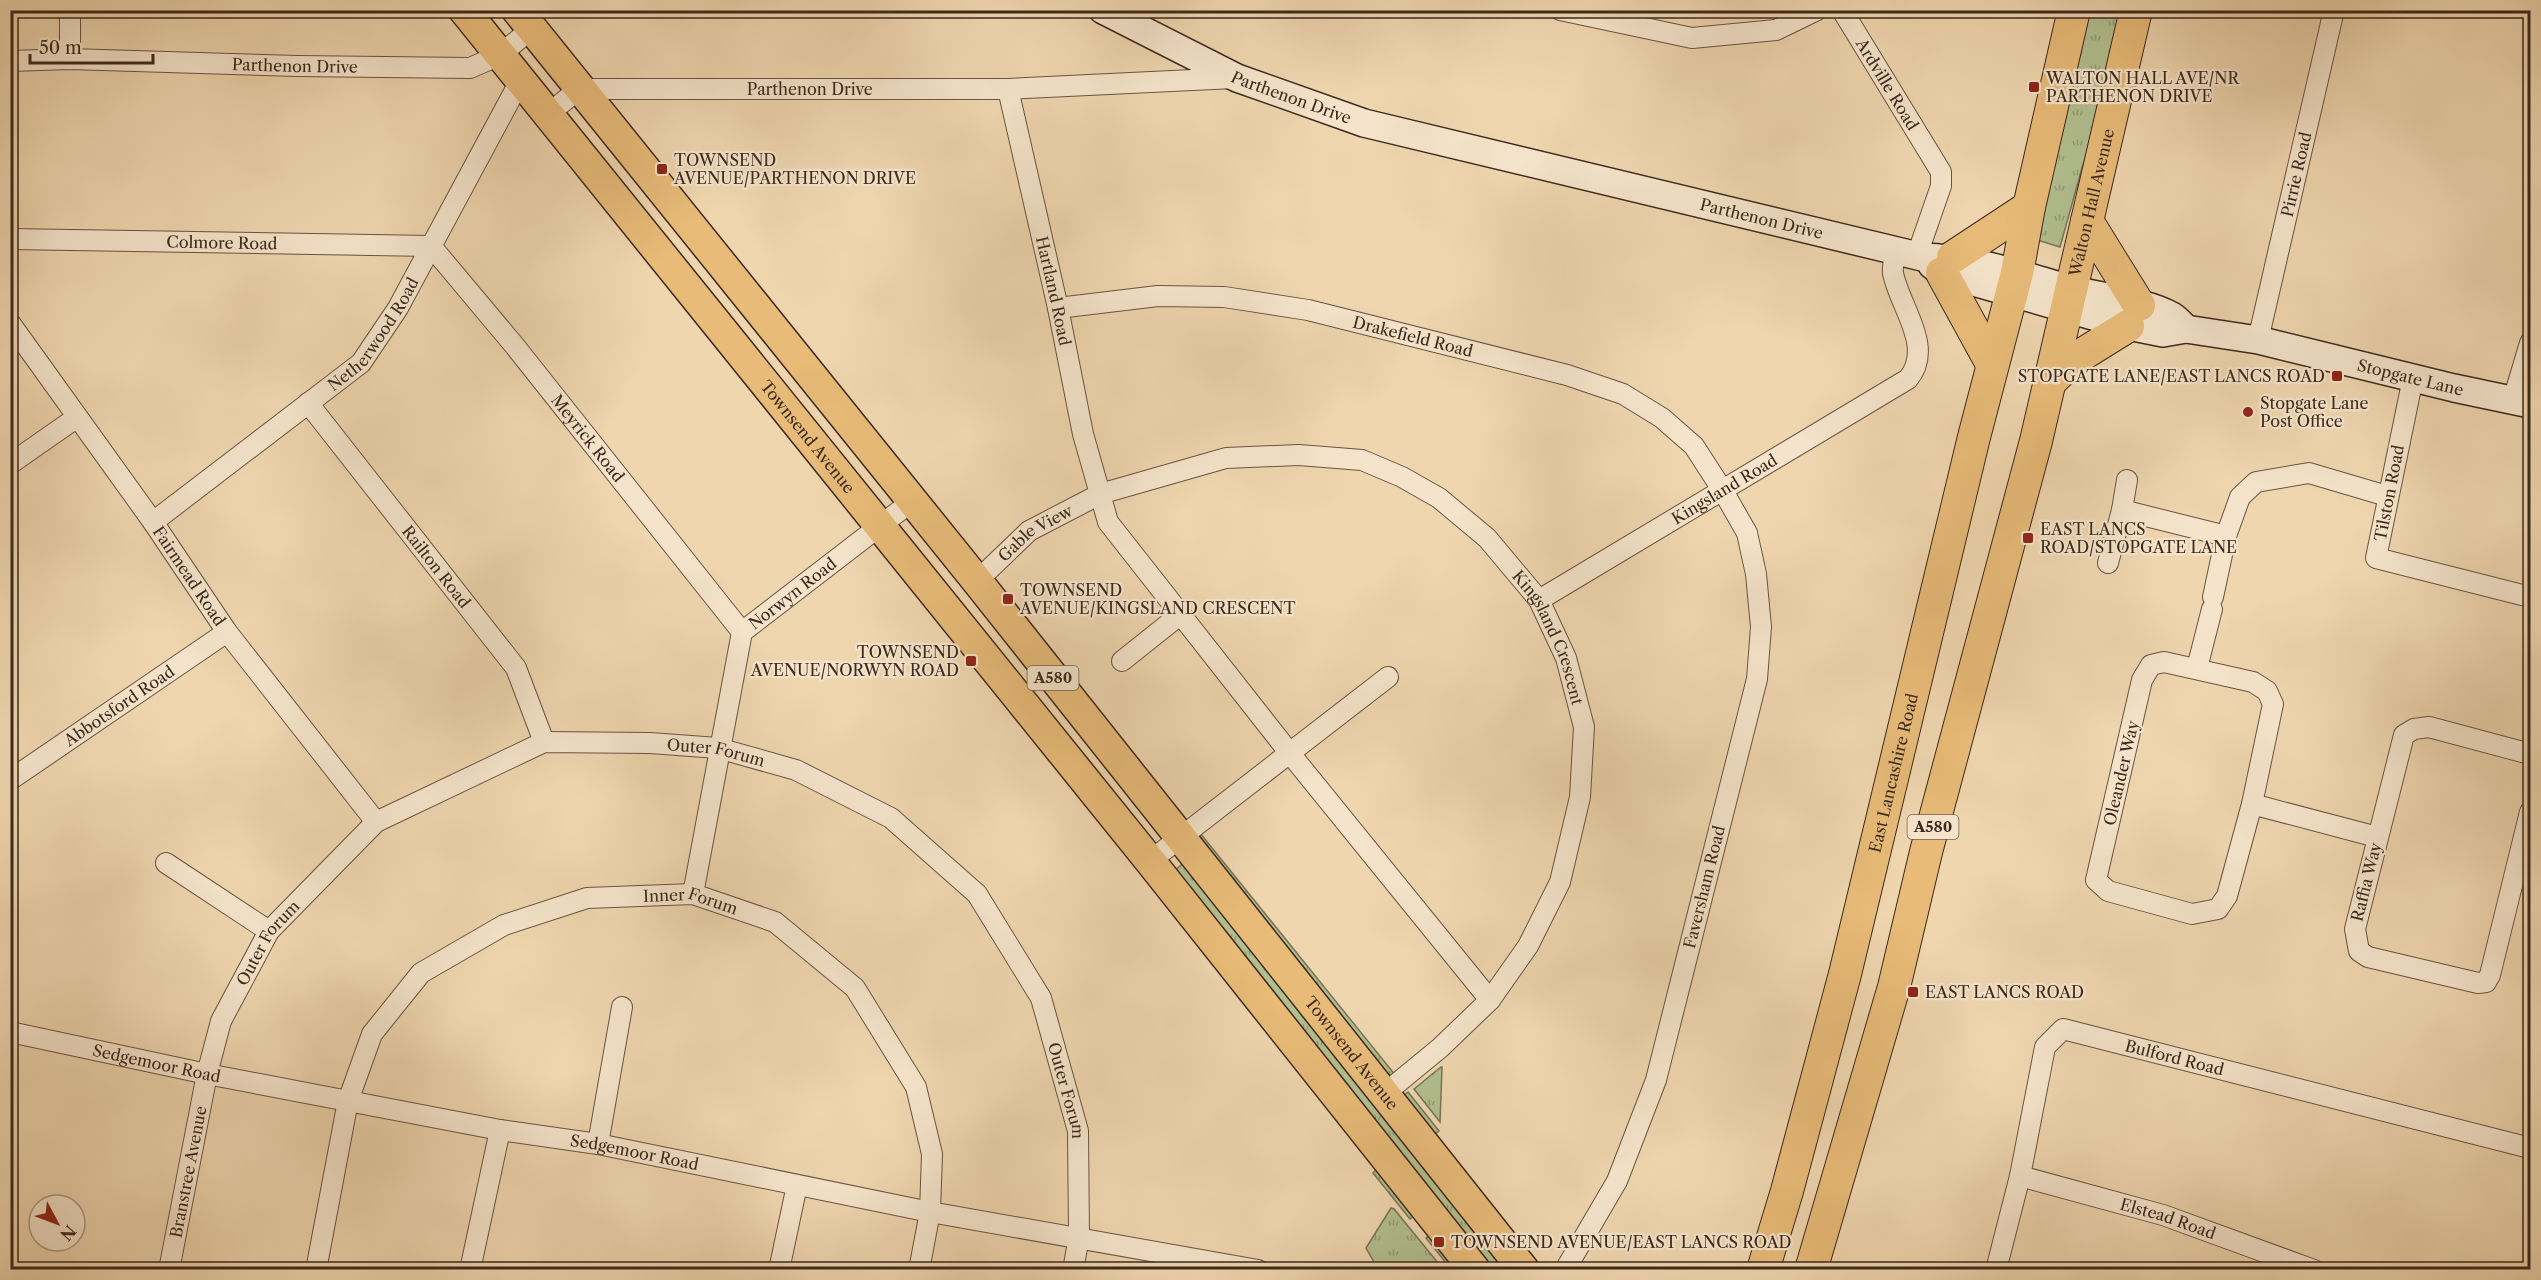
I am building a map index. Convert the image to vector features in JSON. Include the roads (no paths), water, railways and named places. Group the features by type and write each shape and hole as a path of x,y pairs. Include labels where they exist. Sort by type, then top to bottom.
{"highway":[{"name":"A580","path":"2015,284 2029,207 2074,10"},
{"name":"Walton Hall Avenue","path":"2068,299 2136,10"},
{"path":"1992,364 1926,258 2029,207"},
{"path":"2050,382 2070,362 2134,315 2087,221"},
{"name":"East Lancashire Road","path":"1763,1269 1787,1191 1845,974 1992,364 2015,284"},
{"name":"A580","path":"1811,1269 1894,987 1926,852 2050,382 2068,299"}],"main road":[{"name":"Townsend Avenue","path":"464,10 547,116 1150,861 1475,1269"},
{"path":"1103,10 1237,78"},
{"name":"Townsend Avenue","path":"524,20 977,581 1524,1269"},
{"name":"Parthenon Drive","path":"1237,78 1364,123 1926,258 2015,284"},
{"name":"Stopgate Lane","path":"2015,284 2134,315 2172,316 2186,329 2258,340 2522,402"}],"street":[{"path":"70,10 70,59"},
{"path":"1560,10 1692,38 1776,30 1816,10"},
{"name":"Ardville Road","path":"1842,10 1941,172 1941,186 1926,258 1893,271 1917,342 1919,356 1908,379"},
{"name":"Pirrie Road","path":"2258,340 2334,10"},
{"name":"Parthenon Drive","path":"10,61 70,59 297,66 470,68 500,55 524,20"},
{"name":"Parthenon Drive","path":"579,89 1008,89 1237,78"},
{"name":"Netherwood Road","path":"153,522 361,363 398,308 520,81"},
{"path":"547,116 579,89"},
{"name":"Hartland Road","path":"1008,89 1058,308 1083,434 1108,522 1288,752 1490,1000"},
{"name":"Colmore Road","path":"10,239 431,246"},
{"name":"Meyrick Road","path":"431,246 514,345 742,632"},
{"name":"Drakefield Road","path":"1058,308 1158,296 1224,297 1308,310 1568,375 1623,394 1662,418 1694,446 1723,492"},
{"name":"Fairmead Road","path":"10,323 76,418 153,522 228,632 376,822"},
{"path":"2522,402 2530,344"},
{"name":"Tilston Road","path":"2413,378 2376,558 2530,597"},
{"name":"Kingsland Road","path":"1539,600 1723,492 1908,379"},
{"name":"Railton Road","path":"308,404 516,668 544,742"},
{"path":"10,464 76,418"},
{"name":"Kingsland Crescent","path":"1100,494 1226,458 1299,455 1362,460 1402,477 1439,498 1487,538 1539,600 1566,658 1584,728 1580,797 1560,882 1528,946 1490,1000 1440,1048 1384,1094"},
{"path":"2197,668 2226,536 2240,497 2256,482 2309,473 2387,496"},
{"path":"2108,563 2122,510 2127,480"},
{"name":"Faversham Road","path":"1565,1269 1617,1181 1656,1080 1756,679 1761,627 1756,574 1747,533 1723,492"},
{"name":"Gable View","path":"977,581 1029,531 1100,494"},
{"name":"Norwyn Road","path":"693,894 718,747 742,632 911,502"},
{"path":"2122,510 2226,536"},
{"path":"1122,661 1180,614"},
{"name":"Abbotsford Road","path":"10,780 228,632"},
{"name":"Oleander Way","path":"2164,662 2197,668 2253,682 2267,691 2273,704 2252,804 2227,896 2218,909 2192,914 2108,891 2096,880 2142,680 2151,665 2164,662"},
{"path":"1150,861 1288,752 1388,677"},
{"name":"Raffia Way","path":"2530,754 2429,727 2414,729 2404,735 2355,929 2359,951 2368,957 2486,982 2524,872 2530,812"},
{"name":"Outer Forum","path":"207,1074 221,1022 269,931 376,822 544,742 650,743 718,747 796,770 891,818 977,894 1041,998 1078,1131 1079,1237 1073,1269"},
{"path":"2252,804 2377,837"},
{"path":"166,863 269,931"},
{"name":"Inner Forum","path":"316,1269 348,1101 372,1034 421,973 504,925 587,898 693,894 775,922 855,988 916,1087 932,1154 930,1212 919,1269"},
{"path":"598,1144 622,1007"},
{"name":"Bulford Road","path":"1996,1269 2020,1176 2046,1047 2063,1029 2530,1148"},
{"name":"Sedgemoor Road","path":"10,1032 207,1074 500,1130 598,1144 930,1212 1258,1269"},
{"name":"Branstree Avenue","path":"169,1269 207,1074"},
{"path":"470,1269 500,1130"},
{"name":"Elstead Road","path":"2020,1176 2163,1215 2314,1269"},
{"path":"778,1269 797,1185"}],"place":[{"name":"WALTON HALL AVE/NR PARTHENON DRIVE","path":"2034,87"},
{"name":"TOWNSEND AVENUE/PARTHENON DRIVE","path":"662,169"},
{"name":"STOPGATE LANE/EAST LANCS ROAD","path":"2337,376"},
{"name":"Stopgate Lane Post Office","path":"2248,412"},
{"name":"EAST LANCS ROAD/STOPGATE LANE","path":"2028,538"},
{"name":"TOWNSEND AVENUE/KINGSLAND CRESCENT","path":"1008,599"},
{"name":"TOWNSEND AVENUE/NORWYN ROAD","path":"971,661"},
{"name":"EAST LANCS ROAD","path":"1913,992"},
{"name":"TOWNSEND AVENUE/EAST LANCS ROAD","path":"1439,1242"}]}
